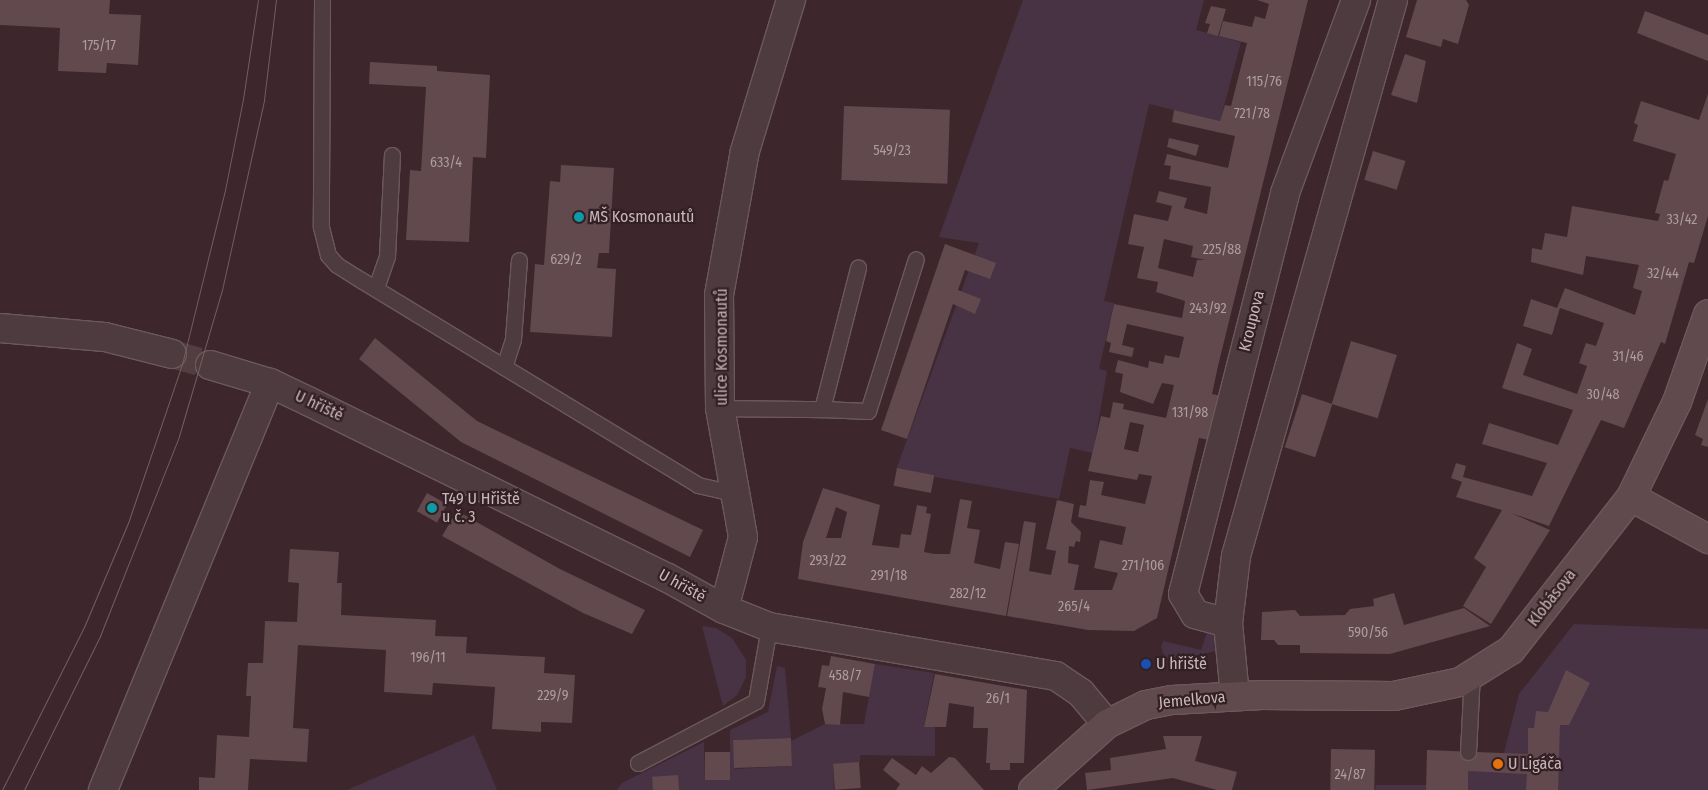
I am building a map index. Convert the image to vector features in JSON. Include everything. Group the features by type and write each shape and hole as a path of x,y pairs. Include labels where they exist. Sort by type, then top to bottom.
{"street":[{"name":"ulice Kosmonautů","path":"724,609 743,537 720,408 719,295 745,151 791,0"},
{"name":"Kroupova","path":"1228,623 1195,614 1183,594 1285,193 1356,0"},
{"path":"1235,696 1228,623 1236,556 1393,0"},
{"name":"Klobásova","path":"1262,695 1394,696 1460,682 1511,650 1630,497 1677,402 1708,314"},
{"path":"0,328 105,337 172,354"},
{"name":"U hřiště","path":"210,365 270,383 452,470 666,577 724,609 769,627 1056,676 1081,693 1108,724"},
{"path":"103,790 270,383"},
{"path":"1630,497 1708,539"},
{"name":"Jemelkova","path":"1033,790 1108,724 1146,705 1262,695"}],"lane":[{"path":"322,0 323,243 337,265 698,485 736,494"},
{"path":"376,288 387,256 392,155"},
{"path":"720,408 822,408 868,411 916,259"},
{"path":"504,367 513,339 519,260"},
{"path":"822,408 858,268"},
{"path":"638,763 756,701 769,627"},
{"path":"1468,752 1472,674"}],"shaded area":[{"path":"1023,0 1204,0 1196,30 1241,42 1220,121 1149,104 1104,301 1114,303 1099,369 1107,371 1093,453 1070,448 1059,499 896,470 979,243 939,237"},
{"path":"1574,624 1708,629 1708,790 1375,790 1376,785 1427,785 1504,753 1519,694"},
{"path":"702,626 716,628 732,638 746,660 746,677 737,695 723,706"},
{"path":"1207,632 1215,636 1215,651 1177,660 1165,657 1161,647 1163,641 1201,650"},
{"path":"875,664 934,673 924,726 935,727 935,756 860,755 860,762 833,765 834,790 617,790 622,783 704,742 705,780 730,780 730,730 768,712 777,666 785,668 791,738 733,740 735,769 792,766 791,741 825,724 864,724"},
{"path":"474,735 497,790 347,790"}],"building":[{"path":"0,0 110,0 109,14 141,15 138,65 107,63 106,73 58,71 60,28 0,25"},
{"path":"1257,0 1308,0 1218,366 1212,394 1221,396 1210,440 1199,438 1157,618 1134,631 1088,630 1007,616 1024,521 1036,523 1029,571 1051,575 1056,551 1046,549 1057,500 1074,504 1071,522 1081,532 1080,542 1076,541 1074,547 1069,546 1068,563 1079,565 1074,590 1112,590 1118,573 1094,568 1100,540 1122,545 1126,527 1078,517 1080,505 1086,506 1090,480 1104,482 1101,495 1145,504 1152,476 1139,474 1137,480 1088,471 1101,416 1110,418 1113,402 1124,404 1123,409 1166,418 1174,385 1162,383 1153,404 1120,392 1123,374 1115,372 1118,360 1148,368 1149,361 1163,364 1165,355 1179,358 1184,337 1127,324 1122,345 1134,348 1132,357 1109,352 1111,343 1106,341 1114,304 1182,318 1185,301 1156,292 1158,282 1137,278 1144,247 1128,244 1134,214 1168,221 1172,206 1156,202 1159,191 1187,198 1184,208 1207,214 1211,187 1169,179 1171,166 1164,165 1167,154 1228,168 1235,136 1172,122 1174,110 1220,121 1225,105 1231,106 1247,43 1219,36 1223,21 1252,27 1255,16 1265,19 1269,4","holes":["1164,239 1193,246 1191,257 1205,260 1197,260 1193,277 1158,268","1130,422 1144,425 1138,452 1124,449"]},
{"path":"1417,0 1466,0 1469,5 1458,44 1443,39 1441,47 1406,37"},
{"path":"1211,6 1226,9 1218,36 1207,33 1210,24 1205,23"},
{"path":"1645,11 1708,35 1708,61 1637,33"},
{"path":"1405,54 1426,61 1417,103 1391,95"},
{"path":"370,62 437,66 437,71 490,75 486,158 473,157 469,242 406,240 410,170 421,171 426,87 369,84"},
{"path":"1708,94 1708,216 1694,263 1689,262 1665,344 1661,342 1624,428 1601,420 1549,526 1511,513 1550,530 1491,624 1463,606 1486,567 1474,558 1502,510 1456,497 1462,482 1451,478 1456,463 1466,466 1463,477 1532,496 1547,463 1482,444 1489,423 1558,445 1573,410 1502,388 1517,343 1532,349 1523,375 1577,394 1587,366 1579,363 1586,343 1596,346 1604,323 1560,308 1552,335 1523,326 1531,299 1557,308 1565,288 1635,315 1642,291 1633,288 1639,265 1586,256 1583,275 1531,262 1532,248 1542,250 1545,233 1567,237 1572,206 1658,221 1660,214 1655,213 1664,180 1668,181 1676,154 1633,141 1638,125 1634,123 1641,101 1699,120"},
{"path":"844,106 950,110 947,184 841,180"},
{"path":"1169,138 1199,145 1196,156 1167,147"},
{"path":"1373,151 1406,161 1397,190 1364,180"},
{"name":"MŠ Kosmonautů","path":"561,165 614,168 609,253 599,253 597,268 616,269 612,337 530,332 535,264 544,265 550,181 560,182"},
{"path":"945,244 996,263 990,279 965,270 958,290 981,299 975,314 953,304 907,439 881,430"},
{"path":"375,338 477,421 703,530 690,557 461,442 359,359"},
{"path":"1351,341 1397,355 1378,418 1332,404"},
{"path":"1302,394 1332,404 1315,457 1285,447"},
{"path":"1708,399 1708,447 1701,445 1703,439 1695,435"},
{"path":"897,468 934,475 931,493 894,486"},
{"path":"823,488 880,505 872,545 899,548 901,534 911,535 917,505 927,507 926,513 931,514 924,552 934,554 950,554 960,499 972,501 967,528 980,530 974,563 1000,569 1005,542 1019,544 1006,616 798,579 803,542","holes":["836,507 847,512 841,538 826,538"]},
{"name":"T49 U Hřiště u č. 3","path":"427,493 447,504 437,523 417,511"},
{"path":"457,511 560,569 645,610 632,634 583,613 442,536"},
{"path":"290,549 339,552 337,583 342,583 341,615 436,620 435,636 467,637 466,653 545,657 544,673 575,675 572,723 541,722 541,732 492,729 495,687 433,683 432,695 384,692 386,650 298,645 293,728 309,729 307,762 250,759 248,790 199,790 199,777 215,778 217,735 249,737 251,696 246,696 248,663 263,663 265,621 297,622 299,583 288,582"},
{"path":"1394,593 1404,625 1464,608 1490,626 1390,654 1300,653 1300,645 1278,645 1274,640 1261,640 1262,612 1295,610 1300,616 1345,615 1350,609 1374,606 1373,599"},
{"path":"831,656 875,664 869,697 843,692 840,725 825,724 822,709 826,688 818,687 822,665 829,666"},
{"path":"1566,670 1590,683 1569,725 1560,725 1558,790 1526,790 1527,774 1468,771 1468,790 1426,790 1427,750 1528,754 1528,728 1534,728 1536,711 1548,712"},
{"path":"935,674 1027,690 1024,763 1010,763 1010,770 990,770 990,763 986,763 988,728 973,728 974,707 949,703 946,727 924,727"},
{"path":"1163,736 1202,736 1195,761 1237,772 1232,790 1217,790 1173,778 1087,790 1085,773 1111,770 1110,758 1166,749"},
{"path":"791,738 792,766 734,768 733,740"},
{"path":"1331,749 1375,750 1374,790 1330,790"},
{"path":"705,752 730,752 730,780 705,780"},
{"path":"949,757 955,758 984,790 896,790 900,784 883,770 892,758 916,775 922,766 931,773"},
{"path":"859,762 861,788 835,790 833,764"},
{"path":"678,775 679,790 653,790 652,777"}],"tunnel":[{"path":"172,354 210,365"}],"tram line":[{"path":"2,790 84,627 128,523 182,364 225,190 243,99 258,0"},
{"path":"24,790 100,636 179,436 222,290 264,100 276,0"}],"place":[{"name":"MŠ Kosmonautů","path":"579,217"},
{"name":"T49 U Hřiště u č. 3","path":"432,508"},
{"name":"U hřiště","path":"1146,664"},
{"name":"U Ligáča","path":"1498,764"}]}
